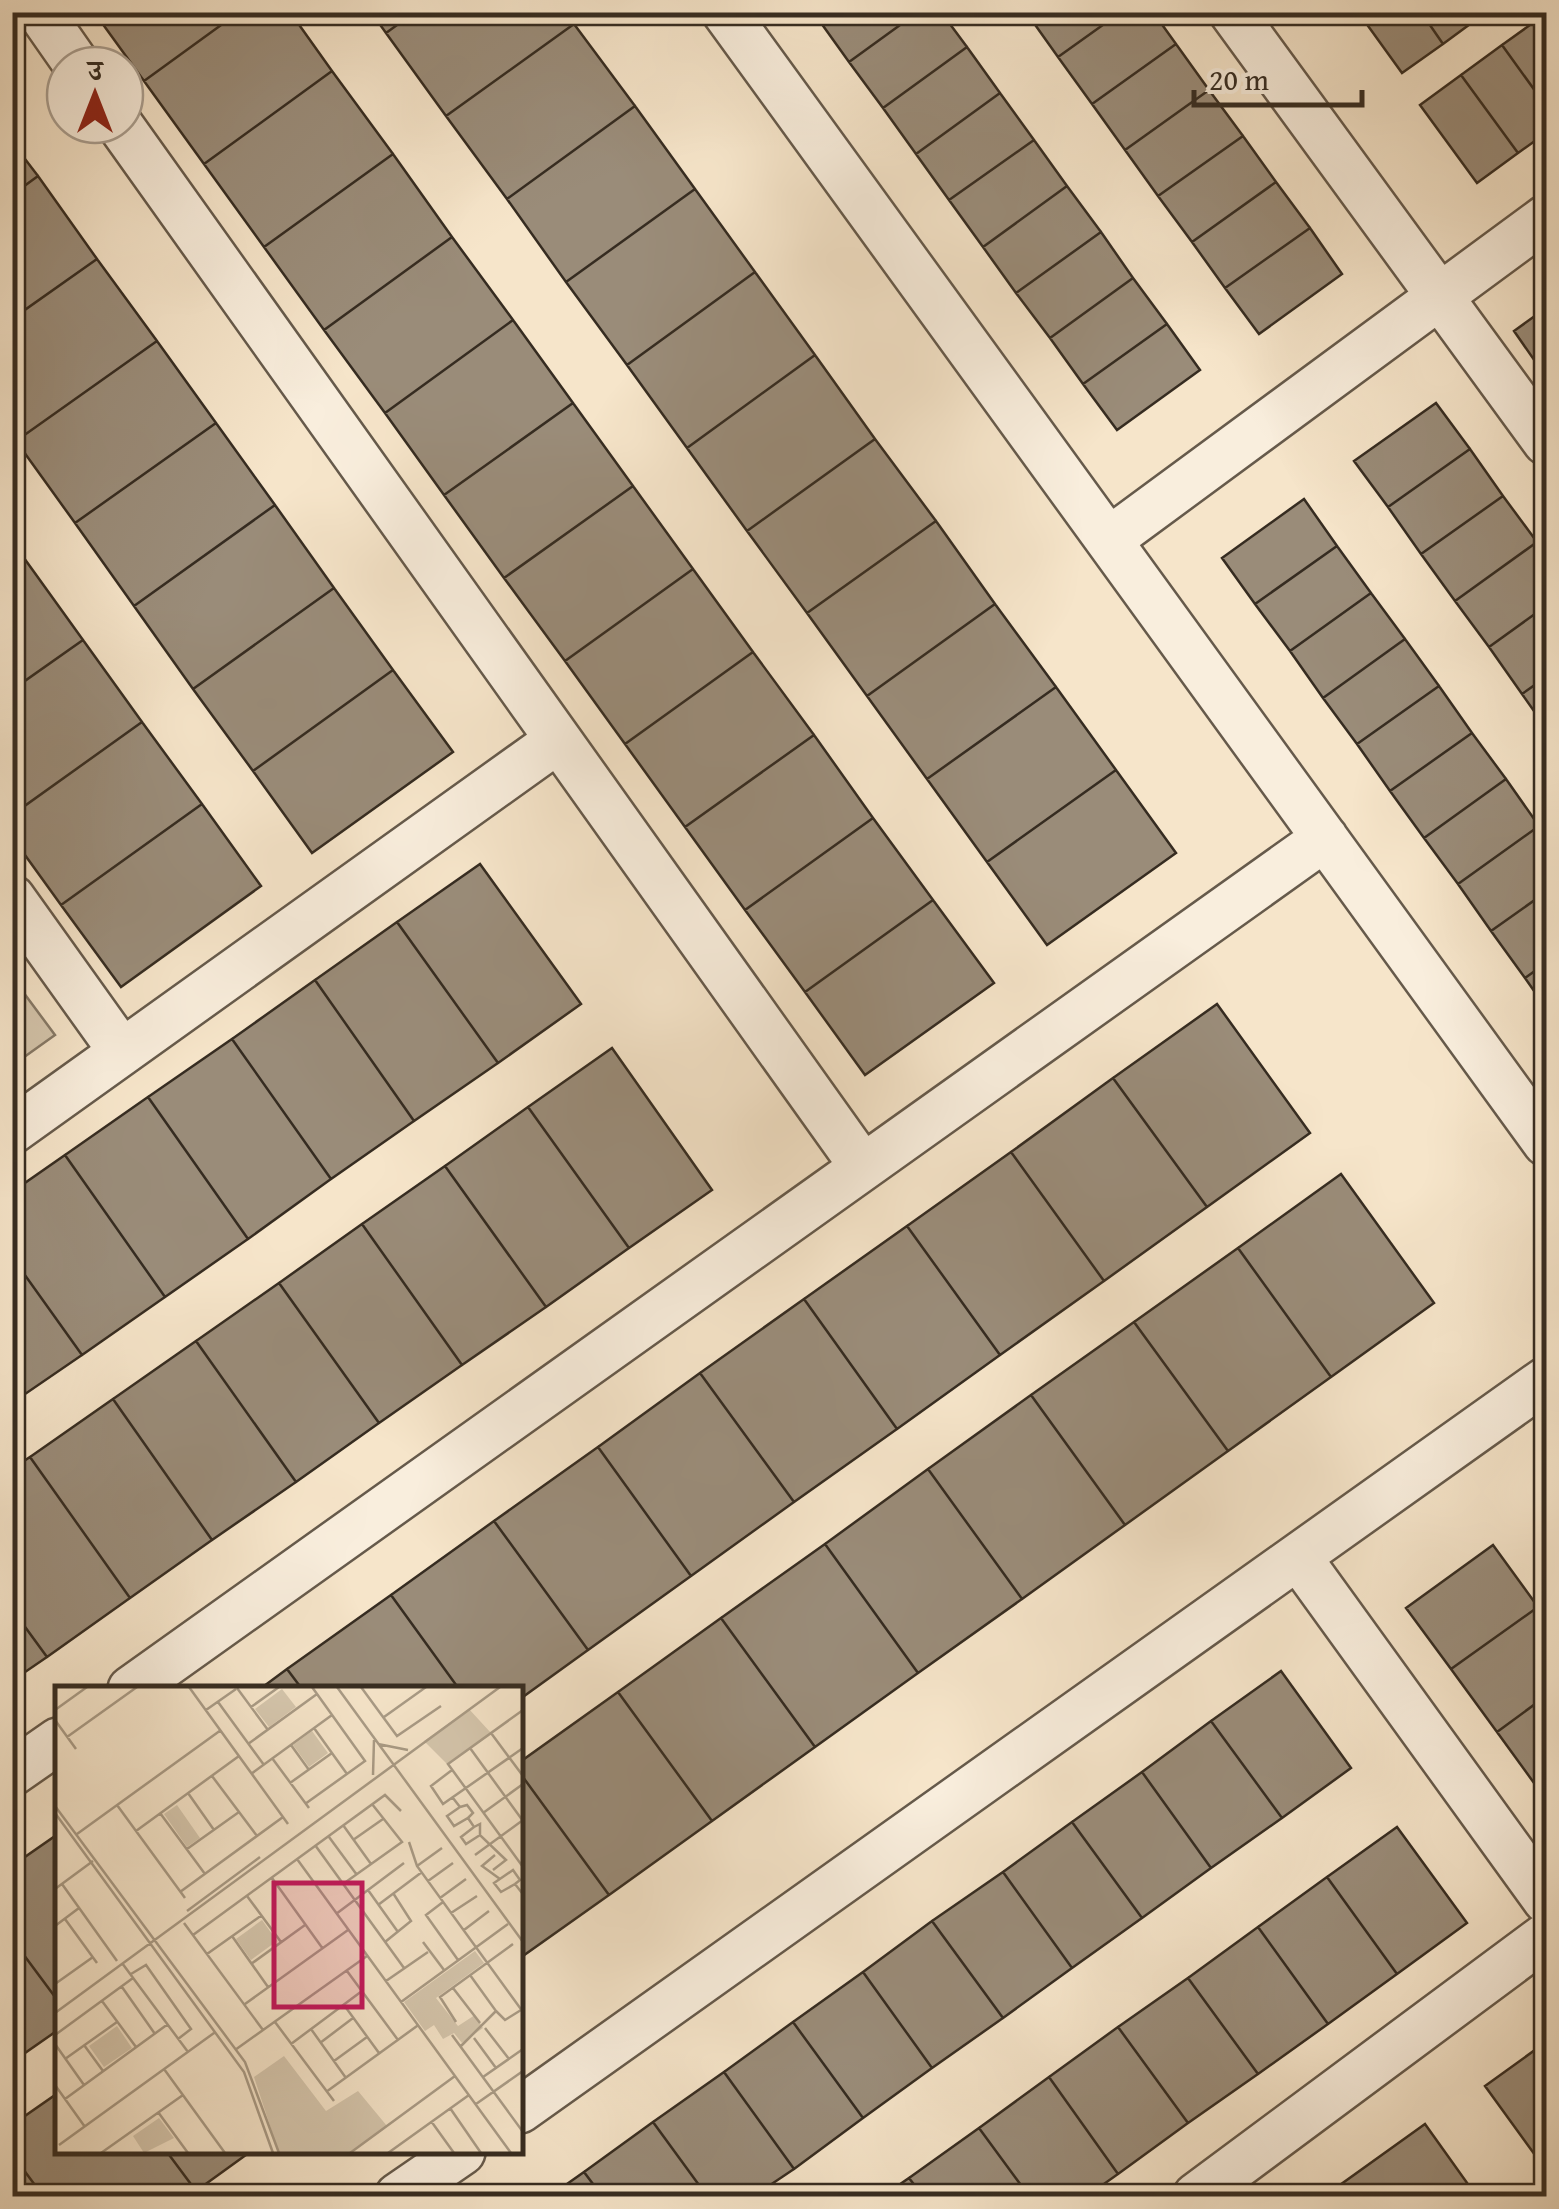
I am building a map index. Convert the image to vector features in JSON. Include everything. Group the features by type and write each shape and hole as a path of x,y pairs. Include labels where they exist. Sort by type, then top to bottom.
{"street":[{"path":"40,12 63,45"},
{"path":"725,12 1546,1142"},
{"path":"1237,14 1546,442"},
{"path":"134,145 863,1168"},
{"path":"1108,540 1546,218"},
{"path":"12,1131 558,740"},
{"path":"135,1686 1326,838"},
{"path":"12,898 122,1052"},
{"path":"522,2109 1546,1380"},
{"path":"1298,1557 1546,1900"},
{"path":"12,1773 55,1743"},
{"path":"1196,2196 1251,2180 1546,1936"},
{"path":"398,2196 459,2154"}],"shaded area":[{"path":"12,977 55,1035 13,1065 12,1065"}],"building":[{"path":"94,12 239,12 145,80 145,45 118,45"},
{"path":"239,12 290,12 332,71 204,164 145,80"},
{"path":"371,12 415,12 386,33"},
{"path":"415,12 566,12 574,24 446,116 386,33"},
{"path":"821,12 918,12 849,62 816,16"},
{"path":"918,12 941,12 967,47 883,108 849,62"},
{"path":"1026,12 1121,12 1058,57"},
{"path":"1121,12 1153,12 1176,44 1092,104 1058,57"},
{"path":"1358,12 1421,12 1443,44 1402,73"},
{"path":"1421,12 1484,12 1485,13 1443,44"},
{"path":"1544,15 1546,19 1546,106 1502,45"},
{"path":"574,24 635,106 507,199 446,116"},
{"path":"1176,44 1209,90 1125,150 1092,104"},
{"path":"1502,45 1546,106 1546,133 1518,153 1461,75"},
{"path":"967,47 1000,93 916,154 883,108"},
{"path":"332,71 393,154 264,247 204,164"},
{"path":"1461,75 1518,153 1477,183 1420,105"},
{"path":"1209,90 1243,136 1158,196 1125,150"},
{"path":"1000,93 1034,140 949,200 916,154"},
{"path":"635,106 695,189 566,282 507,199"},
{"path":"1243,136 1276,182 1192,242 1158,196"},
{"path":"1034,140 1067,186 983,247 949,200"},
{"path":"12,142 38,176 12,195"},
{"path":"393,154 452,237 324,330 264,247"},
{"path":"38,176 97,259 12,319 12,195"},
{"path":"1276,182 1310,228 1225,288 1192,242"},
{"path":"1067,186 1101,232 1016,293 983,247"},
{"path":"695,189 755,272 627,365 566,282"},
{"path":"1310,228 1342,274 1259,334 1225,288"},
{"path":"1101,232 1133,278 1050,338 1016,293"},
{"path":"452,237 513,320 385,413 324,330"},
{"path":"97,259 157,341 16,441 12,319"},
{"path":"755,272 815,355 687,448 627,365"},
{"path":"1133,278 1167,324 1083,384 1050,338"},
{"path":"1546,308 1546,372 1544,374 1514,331"},
{"path":"513,320 573,403 444,495 385,413"},
{"path":"1167,324 1200,370 1117,430 1083,384"},
{"path":"157,341 216,423 75,523 16,441"},
{"path":"815,355 875,439 747,531 687,448"},
{"path":"573,403 633,486 504,578 444,495"},
{"path":"1436,403 1470,449 1388,507 1354,461"},
{"path":"216,423 275,505 134,606 75,523"},
{"path":"875,439 936,521 807,613 747,531"},
{"path":"1470,449 1503,496 1421,554 1388,507"},
{"path":"633,486 693,569 565,661 504,578"},
{"path":"1503,496 1537,542 1455,601 1421,554"},
{"path":"1304,499 1337,546 1255,604 1222,558"},
{"path":"275,505 334,588 193,689 134,606"},
{"path":"936,521 995,604 867,696 807,613"},
{"path":"12,541 24,558 12,566"},
{"path":"1537,542 1546,555 1546,606 1489,647 1455,601"},
{"path":"1337,546 1371,593 1290,651 1255,604"},
{"path":"24,558 83,640 12,690 12,566"},
{"path":"693,569 753,652 625,744 565,661"},
{"path":"334,588 393,670 253,771 193,689"},
{"path":"1371,593 1405,639 1323,698 1290,651"},
{"path":"995,604 1056,687 927,779 867,696"},
{"path":"1546,606 1546,677 1522,694 1489,647"},
{"path":"1405,639 1439,686 1357,744 1323,698"},
{"path":"83,640 142,722 12,815 12,690"},
{"path":"753,652 814,735 685,827 625,744"},
{"path":"393,670 453,752 312,853 253,771"},
{"path":"1546,677 1546,728 1522,694"},
{"path":"1439,686 1472,733 1390,791 1357,744"},
{"path":"1056,687 1116,770 987,862 927,779"},
{"path":"142,722 202,804 61,905 12,837 12,815"},
{"path":"1472,733 1506,779 1424,838 1390,791"},
{"path":"814,735 873,818 745,910 685,827"},
{"path":"1116,770 1176,853 1047,945 987,862"},
{"path":"1506,779 1539,826 1458,884 1424,838"},
{"path":"202,804 261,886 121,987 61,905"},
{"path":"873,818 933,900 805,992 745,910"},
{"path":"1539,826 1546,836 1546,892 1491,931 1458,884"},
{"path":"480,864 581,1004 498,1063 397,922"},
{"path":"1546,892 1546,963 1525,978 1491,931"},
{"path":"933,900 994,983 865,1075 805,992"},
{"path":"397,922 498,1063 414,1121 315,980"},
{"path":"1546,963 1546,1008 1525,978"},
{"path":"315,980 414,1121 331,1179 232,1039"},
{"path":"1217,1004 1310,1133 1207,1207 1113,1078"},
{"path":"232,1039 331,1179 248,1239 148,1097"},
{"path":"612,1048 712,1190 629,1248 528,1107"},
{"path":"1113,1078 1207,1207 1104,1281 1011,1152"},
{"path":"148,1097 248,1239 165,1297 65,1155"},
{"path":"528,1107 629,1248 546,1307 445,1166"},
{"path":"1011,1152 1104,1281 1000,1355 907,1226"},
{"path":"65,1155 165,1297 82,1355 12,1257 12,1192"},
{"path":"445,1166 546,1307 462,1365 362,1224"},
{"path":"1341,1174 1434,1303 1331,1377 1238,1248"},
{"path":"362,1224 462,1365 379,1423 279,1283"},
{"path":"907,1226 1000,1355 897,1429 804,1299"},
{"path":"1238,1248 1331,1377 1228,1451 1134,1322"},
{"path":"12,1257 82,1355 12,1403"},
{"path":"279,1283 379,1423 296,1482 196,1341"},
{"path":"804,1299 897,1429 794,1502 700,1373"},
{"path":"1134,1322 1228,1451 1125,1525 1031,1395"},
{"path":"196,1341 296,1482 212,1540 113,1399"},
{"path":"700,1373 794,1502 691,1576 598,1447"},
{"path":"1031,1395 1125,1525 1022,1599 928,1469"},
{"path":"113,1399 212,1540 130,1598 30,1457"},
{"path":"598,1447 691,1576 588,1650 494,1521"},
{"path":"30,1457 130,1598 47,1657 12,1609 12,1469"},
{"path":"928,1469 1022,1599 918,1673 825,1544"},
{"path":"494,1521 588,1650 522,1698 522,1686 457,1686 391,1595"},
{"path":"825,1544 918,1673 815,1747 721,1618"},
{"path":"1493,1545 1538,1607 1451,1669 1406,1608"},
{"path":"391,1595 457,1686 300,1686 287,1669"},
{"path":"1538,1607 1546,1618 1546,1696 1497,1732 1451,1669"},
{"path":"12,1609 47,1657 12,1681"},
{"path":"721,1618 815,1747 712,1821 618,1692"},
{"path":"287,1669 300,1686 264,1686"},
{"path":"1281,1671 1351,1768 1282,1818 1211,1721"},
{"path":"618,1692 712,1821 609,1895 522,1776 522,1761"},
{"path":"1546,1696 1546,1791 1542,1794 1497,1732"},
{"path":"1211,1721 1282,1818 1211,1868 1142,1772"},
{"path":"1142,1772 1211,1868 1142,1918 1072,1822"},
{"path":"522,1776 609,1895 522,1957"},
{"path":"1072,1822 1142,1918 1072,1968 1003,1872"},
{"path":"1397,1827 1467,1923 1397,1974 1327,1877"},
{"path":"55,1836 55,1997 12,1939 12,1866"},
{"path":"1003,1872 1072,1968 1003,2018 932,1921"},
{"path":"1327,1877 1397,1974 1328,2024 1258,1927"},
{"path":"932,1921 1003,2018 932,2068 863,1972"},
{"path":"1258,1927 1328,2024 1258,2074 1188,1978"},
{"path":"12,1939 55,1997 55,2032 12,2062"},
{"path":"863,1972 932,2068 863,2118 793,2022"},
{"path":"1188,1978 1258,2074 1188,2123 1118,2027"},
{"path":"793,2022 863,2118 794,2169 724,2072"},
{"path":"1118,2027 1188,2123 1118,2174 1049,2077"},
{"path":"1546,2042 1546,2147 1535,2155 1485,2086"},
{"path":"724,2072 794,2169 754,2196 707,2196 653,2122"},
{"path":"1049,2077 1118,2174 1087,2196 1029,2196 979,2128"},
{"path":"55,2095 55,2154 168,2154 196,2191 188,2196 43,2196 12,2154 12,2125"},
{"path":"653,2122 707,2196 602,2196 584,2172"},
{"path":"1425,2124 1475,2194 1326,2195"},
{"path":"979,2128 1029,2196 923,2196 909,2178"},
{"path":"1546,2147 1546,2170 1535,2155"},
{"path":"12,2154 43,2196 12,2196"},
{"path":"168,2154 247,2154 196,2191"},
{"path":"584,2172 602,2196 550,2196"},
{"path":"909,2178 923,2196 883,2196"}]}
